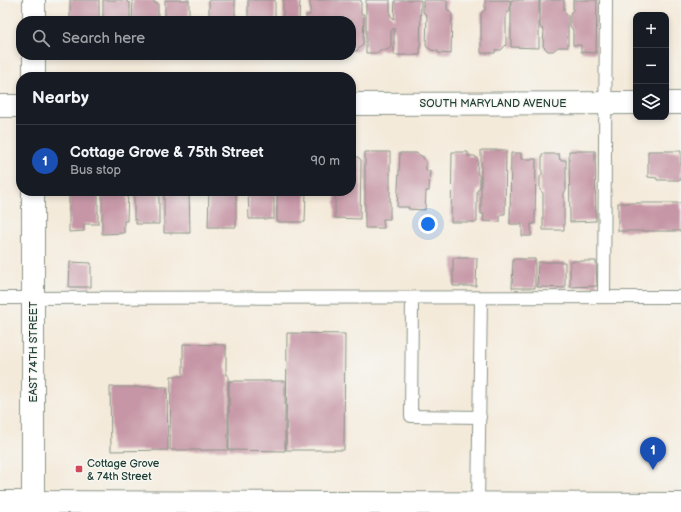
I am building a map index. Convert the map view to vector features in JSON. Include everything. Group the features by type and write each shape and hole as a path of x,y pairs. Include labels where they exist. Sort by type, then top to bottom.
{"street":[{"path":"34,0 34,16"},
{"path":"34,60 34,72"},
{"name":"SOUTH MARYLAND AVENUE","path":"356,104 633,103"},
{"path":"669,103 681,103"},
{"path":"0,106 16,106"},
{"name":"EAST 74TH STREET","path":"33,196 33,507"},
{"path":"0,502 33,507 478,504 672,507"}],"lane":[{"path":"604,297 606,0"},
{"path":"0,298 681,297"},
{"path":"412,298 411,416 480,417"},
{"path":"478,504 481,298"}],"building":[{"path":"70,0 99,0 99,16 70,16"},
{"path":"103,0 127,0 127,2 130,3 130,16 103,16"},
{"path":"133,0 154,0 154,3 158,3 158,16 132,16"},
{"path":"165,0 189,0 189,16 165,16"},
{"path":"209,0 235,0 235,15 236,16 209,16"},
{"path":"248,0 275,0 275,16 248,16"},
{"path":"283,0 300,0 299,16 283,16"},
{"path":"310,0 361,0 361,14 364,14 363,44 356,51 356,16 306,16 310,15"},
{"path":"366,0 390,0 390,15 394,19 395,0 421,0 420,55 394,55 394,28 391,31 391,47 387,50 380,50 377,53 366,53"},
{"path":"423,0 447,0 447,9 452,14 451,54 438,53 438,51 431,50 426,46 427,16 423,12"},
{"path":"485,0 510,0 510,11 506,14 506,45 501,50 495,50 495,53 481,53 481,13 485,10"},
{"path":"511,0 539,0 539,48 511,47"},
{"path":"542,0 564,0 564,12 568,16 568,47 558,47 553,51 548,51 543,46 544,30 540,27 540,2"},
{"path":"573,0 597,0 596,53 581,52 581,45 573,45 573,30 570,26 570,13 573,10"},
{"path":"481,150 506,150 505,214 500,214 500,222 483,221 484,214 481,214"},
{"path":"569,151 595,151 596,221 570,222"},
{"path":"648,151 681,151 681,180 657,180 657,178 648,177"},
{"path":"365,152 390,152 390,219 383,219 384,228 365,228"},
{"path":"452,152 468,152 468,156 475,156 478,160 477,173 480,177 480,187 477,191 477,222 451,222"},
{"path":"400,153 416,153 423,157 426,162 426,171 430,171 429,191 426,191 425,210 408,209 409,207 397,207"},
{"path":"511,153 521,153 521,159 536,159 535,224 531,224 531,236 522,236 522,224 510,224"},
{"path":"542,154 559,154 560,160 566,160 564,230 543,230 543,193 540,190"},
{"path":"356,157 358,157 361,160 360,219 335,218 335,196 356,196"},
{"path":"69,196 98,196 98,224 84,224 84,231 69,232"},
{"path":"102,196 128,196 127,221 124,221 124,233 102,234"},
{"path":"134,196 159,196 159,224 136,224 136,219 134,219"},
{"path":"164,196 189,196 190,233 164,233"},
{"path":"209,196 236,196 236,227 208,227"},
{"path":"248,196 274,196 274,219 249,219"},
{"path":"277,196 306,196 305,222 277,222"},
{"path":"618,203 681,203 681,231 618,231"},
{"path":"453,258 477,258 476,286 453,286"},
{"path":"513,259 535,259 535,288 512,288"},
{"path":"570,261 596,261 597,286 570,287"},
{"path":"70,262 91,263 91,287 69,287"},
{"path":"538,262 565,262 565,288 537,287"},
{"path":"287,333 345,334 344,450 286,450"},
{"path":"183,344 226,345 226,375 228,375 228,450 170,450 171,376 183,376"},
{"path":"229,381 285,381 285,451 229,450"},
{"path":"110,387 167,387 168,450 111,451"}],"place":[{"name":"Cottage Grove & 74th Street","path":"79,469"},
{"name":"Cottage Grove & 75th Street","path":"653,470"}]}
